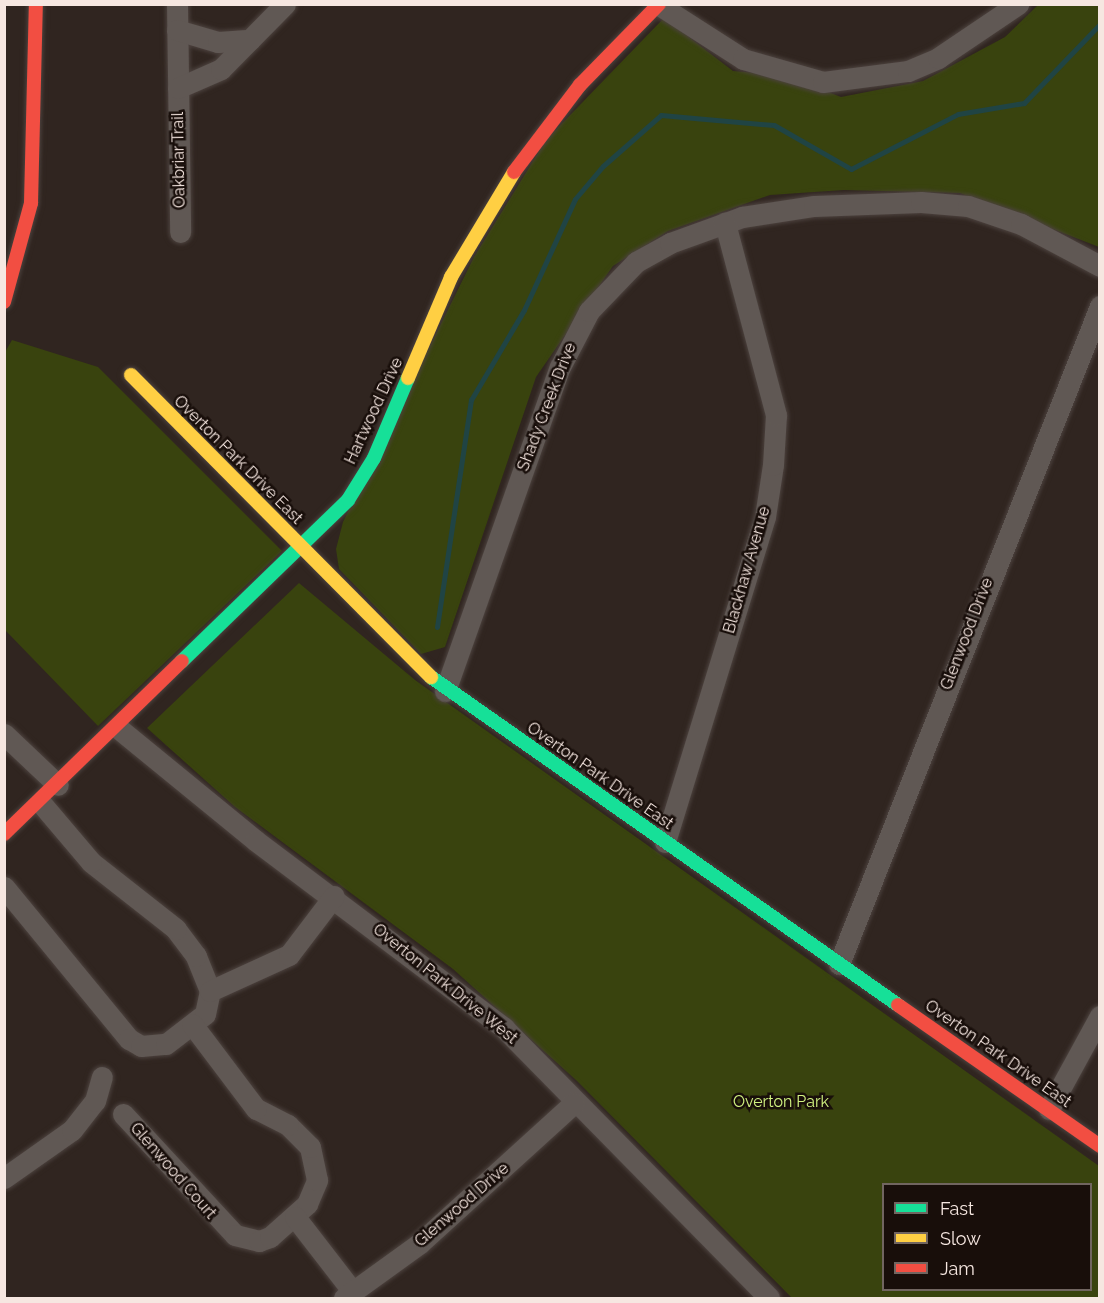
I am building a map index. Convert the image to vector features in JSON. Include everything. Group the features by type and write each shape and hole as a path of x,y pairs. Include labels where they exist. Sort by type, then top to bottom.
{"street":[{"path":"4,302 31,203 36,4"},
{"name":"Oakbriar Trail","path":"177,4 180,232"},
{"name":"Oakbriar Trail","path":"178,87 220,69 285,4"},
{"path":"659,5 743,59 784,75 822,82 908,71 938,58 1018,4"},
{"name":"Hartwood Drive","path":"4,834 41,803 303,549 348,500 374,458 452,277 505,183 580,85 659,5"},
{"path":"177,30 218,42 249,40"},
{"name":"Shady Creek Drive","path":"445,691 576,333 611,285 636,262 670,243 725,223 814,206 968,206 1021,224 1100,266"},
{"name":"Blackhaw Avenue","path":"665,842 765,516 773,465 776,415 725,223"},
{"name":"Glenwood Drive","path":"839,964 1100,306"},
{"name":"Overton Park Drive East","path":"131,375 445,691 1100,1146"},
{"name":"Overton Park Drive West","path":"118,728 256,841 334,896 504,1028 769,1299"},
{"path":"4,734 58,785"},
{"path":"4,887 120,1030 141,1046 153,1047 205,1014 206,982 176,929 91,862 41,803"},
{"path":"206,982 289,955 334,896"},
{"path":"1049,1109 1100,1016"},
{"path":"192,1024 256,1109 288,1125 310,1147 316,1187 295,1217 348,1295"},
{"path":"4,1178 72,1130 95,1101 102,1077"},
{"name":"Glenwood Drive","path":"348,1295 420,1243 574,1102"},
{"name":"Glenwood Court","path":"123,1114 224,1228 259,1241 295,1217"}],"green space":[{"path":"1038,5 1099,5 1099,247 960,193 844,190 770,195 668,231 613,266 536,377 445,647 421,654 339,569 336,549 343,522 474,257 546,140 664,18 733,71 784,75 841,97 923,81 1005,37"},
{"path":"12,340 98,367 282,551 98,726 5,630 4,354"},
{"name":"Overton Park","path":"299,583 415,680 1099,1166 1099,1298 792,1298 577,1081 453,969 235,807 147,728"}],"waterway":[{"path":"437,627 471,400 524,310 575,199 603,166 661,115 774,125 851,169 958,114 1024,103 1100,24"}],"traffic: fast":[{"path":"182,661 348,500 374,458 408,378"},
{"path":"431,677 898,1005"}],"traffic: slow":[{"path":"408,378 451,277 514,172"},
{"path":"131,375 431,677"}],"traffic: jam":[{"path":"4,302 31,203 36,4"},
{"path":"514,172 580,85 659,4"},
{"path":"4,834 182,661"},
{"path":"898,1005 1100,1146"}]}
